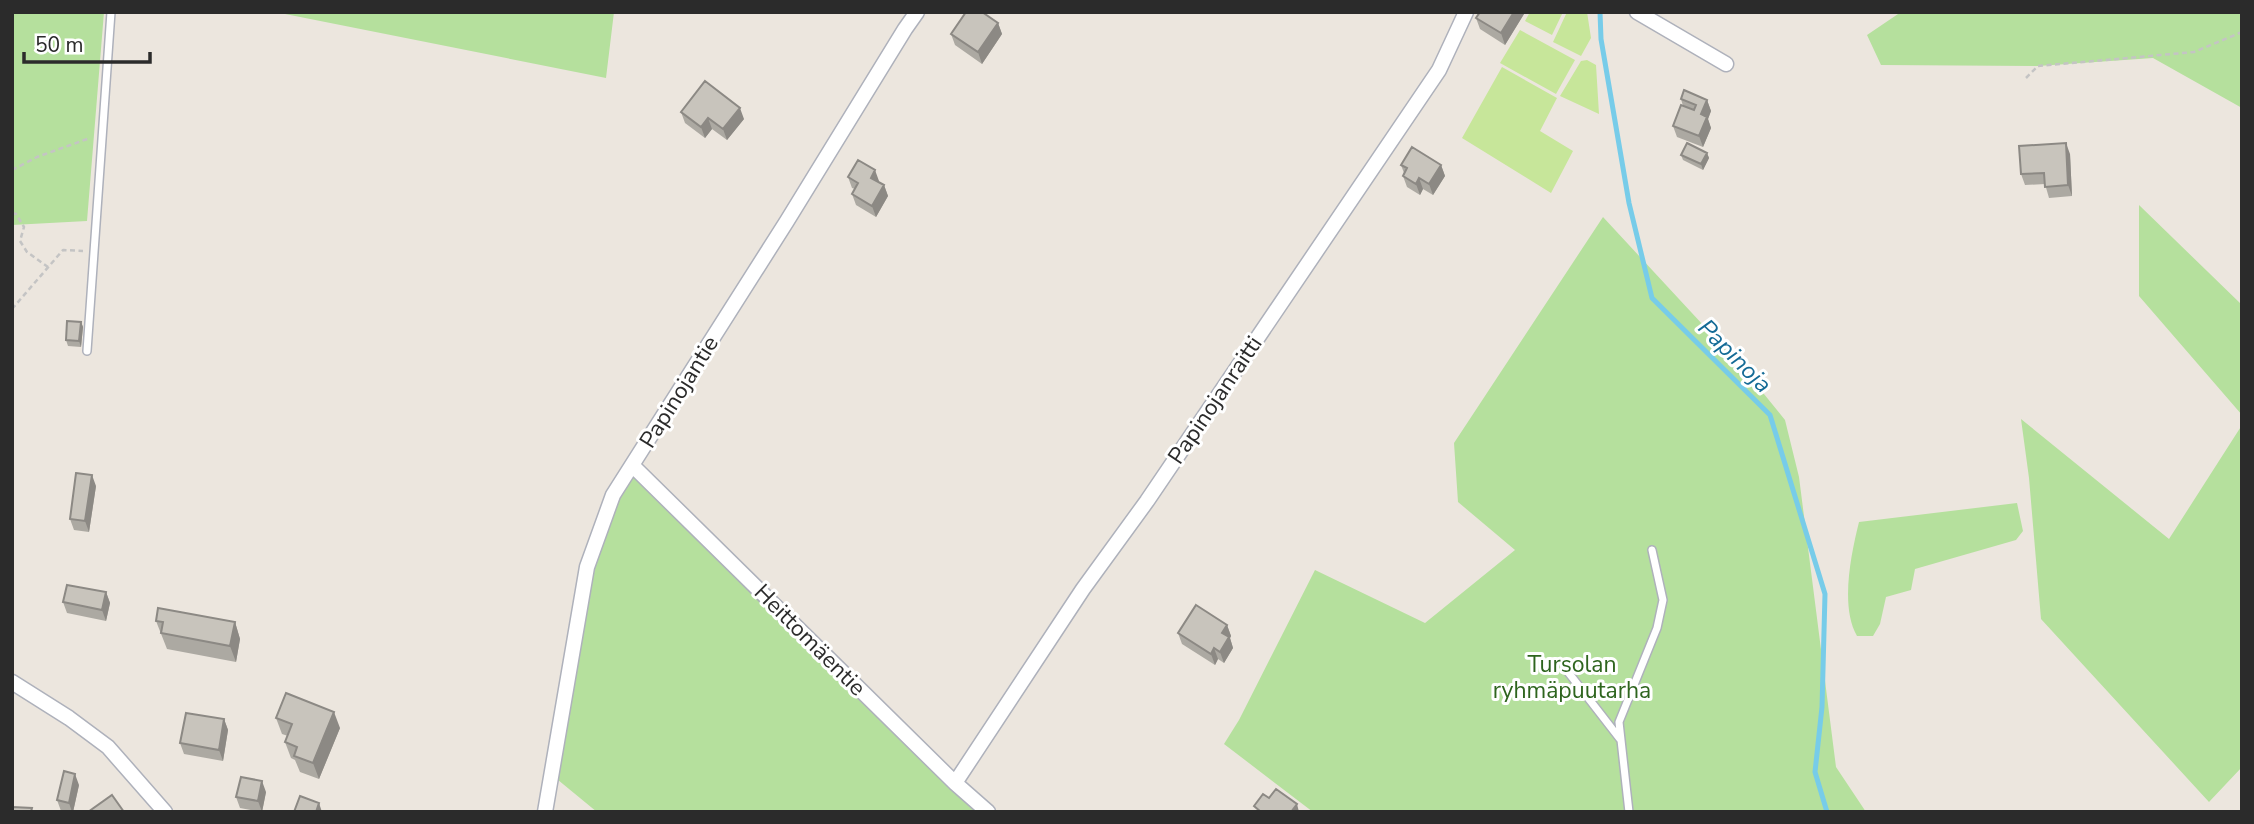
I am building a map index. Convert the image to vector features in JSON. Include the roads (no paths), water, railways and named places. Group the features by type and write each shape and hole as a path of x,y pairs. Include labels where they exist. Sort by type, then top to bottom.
{"street":[{"name":"Papinojantie","path":"545,812 587,567 613,495 917,12"},
{"name":"Papinojanraitti","path":"955,783 1083,589 1147,501 1440,70 1466,12"},
{"path":"1637,12 1726,64"},
{"name":"Heittomäentie","path":"633,466 955,783 988,812"},
{"path":"12,682 69,718 108,747 165,812"}],"lane":[{"path":"87,351 111,12"},
{"path":"1629,812 1619,722 1657,628 1663,600 1652,550"},
{"path":"1568,671 1621,739"}],"waterway":[{"name":"Papinoja","path":"1600,12 1601,39 1629,203 1652,298 1770,415 1825,594 1822,707 1815,772 1827,812"}],"park label":[{"name":"Tursolan ryhmäpuutarha","path":"1572,677"}]}
